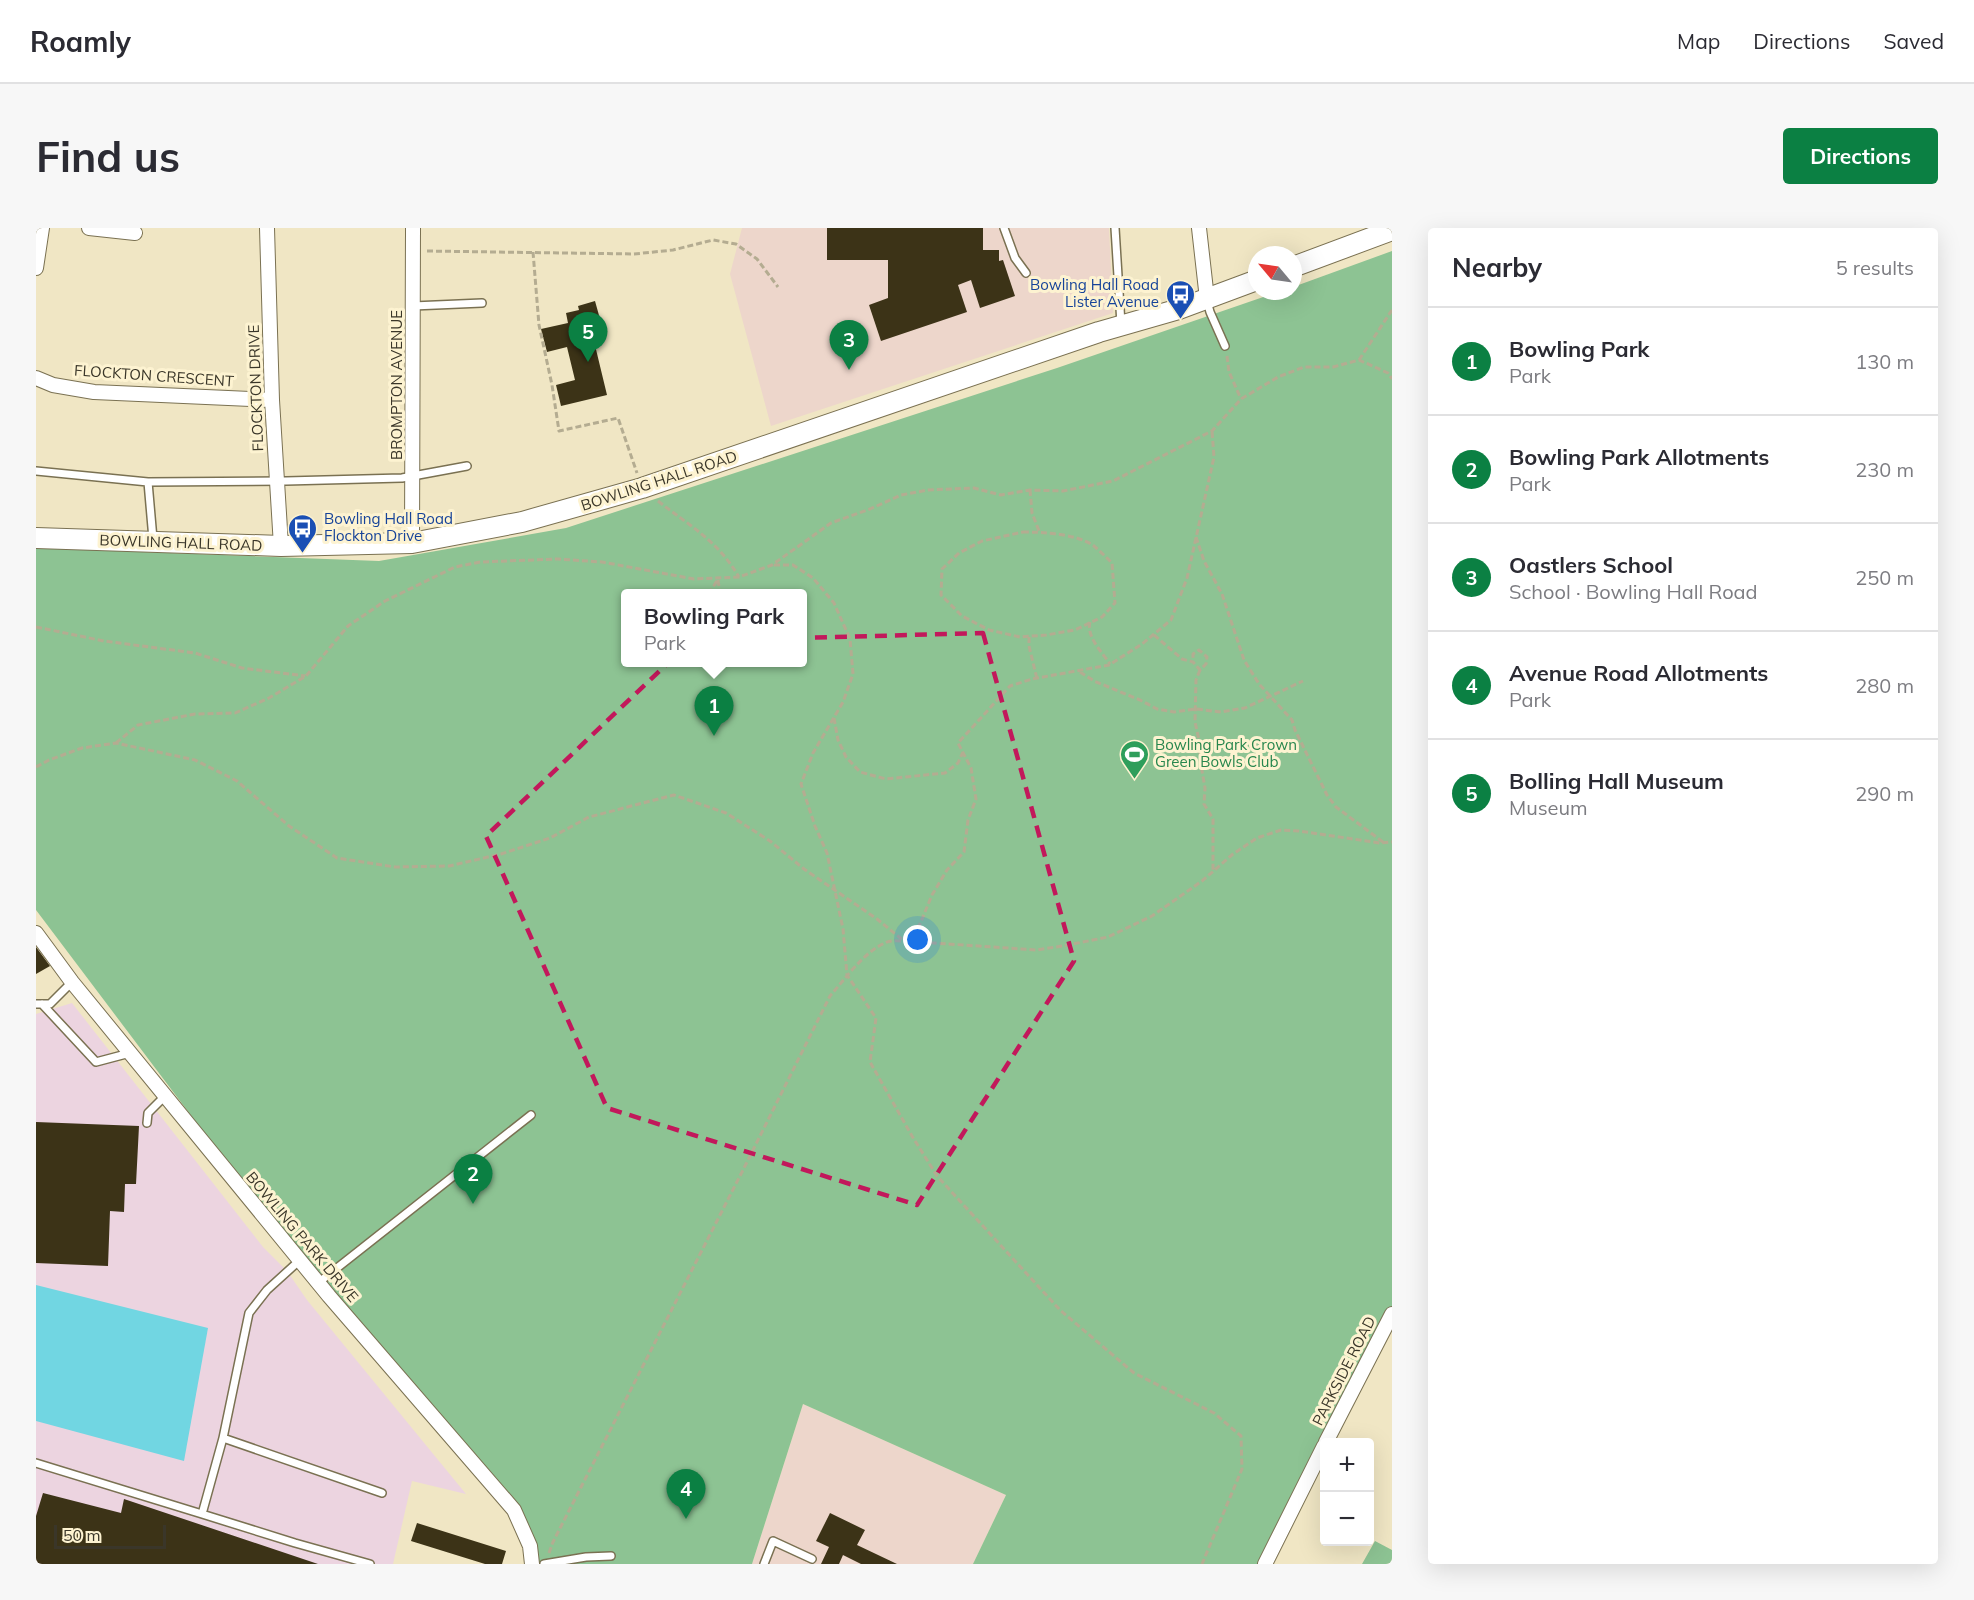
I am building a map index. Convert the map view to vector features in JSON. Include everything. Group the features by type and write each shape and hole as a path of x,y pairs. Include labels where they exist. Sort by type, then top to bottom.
{"street":[{"path":"36,268 42,228"},
{"path":"88,228 135,233"},
{"name":"FLOCKTON DRIVE","path":"267,228 272,400 281,546"},
{"name":"BROMPTON AVENUE","path":"412,543 413,228"},
{"path":"1199,228 1207,299"},
{"path":"1302,264 1392,230"},
{"name":"BOWLING HALL ROAD","path":"36,538 281,546 412,543 522,522 642,488 1248,283"},
{"name":"FLOCKTON CRESCENT","path":"36,378 53,385 94,392 272,400"},
{"name":"BOWLING PARK DRIVE","path":"36,933 72,982 318,1283 514,1510 530,1546 532,1564"},
{"name":"PARKSIDE ROAD","path":"1328,1438 1392,1314"},
{"name":"PARKSIDE ROAD","path":"1265,1564 1320,1454"}],"lane":[{"path":"1004,228 1015,258 1026,273"},
{"path":"1115,228 1121,325"},
{"path":"1207,299 1210,312 1225,346"},
{"path":"413,306 482,303"},
{"path":"36,471 148,482 276,481 413,476 467,466"},
{"path":"148,482 154,542"},
{"path":"39,1004 50,1004 72,982"},
{"path":"39,1004 96,1062 130,1053"},
{"path":"147,1123 148,1113 165,1096"},
{"path":"318,1283 531,1115"},
{"path":"202,1514 223,1438 249,1313 267,1290 300,1260"},
{"path":"223,1438 382,1493"},
{"path":"36,1463 370,1564"},
{"path":"764,1564 773,1541 812,1559"},
{"path":"545,1564 586,1557 611,1556"}],"path":[{"path":"413,252 634,254 673,250 713,240 736,244 757,259 778,287"},
{"path":"533,252 538,325 552,385 559,431 618,418 642,488 710,540 728,559 739,577"},
{"path":"1359,360 1392,310"},
{"path":"1225,346 1228,372 1241,399"},
{"path":"116,744 138,724 195,714 235,713 269,698 306,676 348,626 385,601 455,567 480,562 558,558 602,562 694,579 739,577 772,565 831,522 870,509 901,495 928,490 974,488 1001,495 1030,490 1063,491 1113,481 1212,431 1241,399 1278,377 1304,367 1333,367 1359,360 1388,374 1392,379"},
{"path":"904,941 920,924 932,895 947,870 964,852 968,820 976,799 971,768 958,743 1010,686 1110,664 1171,620 1187,578 1214,457 1212,431"},
{"path":"1030,490 1032,513 1040,532"},
{"path":"1023,532 1040,532 1074,538 1093,545 1112,562 1115,603 1102,617 1075,630 1020,637 989,630 962,616 941,596 942,569 959,553 982,541 1023,532"},
{"path":"1196,537 1204,561 1222,594 1244,660 1259,684 1292,720 1327,795 1336,807 1384,843"},
{"path":"772,565 793,565 813,578 834,603 850,639 853,674 843,702 813,753 801,784 814,826 827,853 843,929 847,975 876,1018 870,1062 937,1176 1060,1310 1134,1373 1214,1413 1241,1436 1242,1469 1202,1564"},
{"path":"712,589 718,579"},
{"path":"718,579 719,589"},
{"path":"1090,622 1089,628 1095,643 1110,664"},
{"path":"36,627 104,641 195,653 242,668 306,676"},
{"path":"1154,634 1182,658 1194,662"},
{"path":"1029,637 1036,679"},
{"path":"1200,670 1194,662 1193,654 1199,651 1207,657 1206,664 1200,670 1196,680 1195,722 1205,788 1204,804 1213,819 1213,871"},
{"path":"1079,671 1094,681 1157,709 1174,712 1196,709 1221,712 1245,708 1303,681"},
{"path":"834,716 838,740 846,757 860,772 886,779 945,773 958,764 963,752"},
{"path":"36,767 82,748 116,744 195,760 237,781 289,826 337,858 395,867 449,866 501,854 550,838 589,818 674,795 726,813 771,841 835,892 877,919 904,941"},
{"path":"545,1564 553,1542 813,1028 830,996 870,952 886,942 904,941 1037,950 1108,937 1152,916 1257,838 1281,830 1384,843 1392,842"}],"highlighted area":[{"path":"983,633 1074,961 917,1205 607,1108 486,836 691,641"}],"shaded area":[{"path":"742,228 1109,228 1113,313 771,426 730,274"},
{"path":"72,1003 263,1247 287,1271 307,1300 466,1494 412,1481 393,1564 36,1564 36,1014"},
{"path":"803,1404 1006,1495 973,1564 752,1564"}],"green space":[{"path":"1392,251 1392,1314 1329,1438 1320,1438 1320,1456 1265,1564 973,1564 1006,1495 803,1404 752,1564 532,1564 514,1510 300,1260 36,910 36,548 379,561 566,528 1057,368 1255,300 1302,300 1302,284"},
{"path":"1375,1541 1392,1550 1392,1564 1362,1564"}],"water":[{"path":"36,1285 208,1328 184,1461 36,1421"}],"building":[{"path":"827,228 983,228 983,250 999,250 999,261 1003,260 1015,296 980,308 971,280 958,285 967,312 881,341 869,305 888,298 888,260 827,260"},
{"path":"595,301 600,319 588,322 588,324 593,325 596,331 593,337 607,395 561,406 556,385 575,380 567,347 547,352 541,329 568,323 566,313 579,310 578,306"},
{"path":"36,947 50,966 36,974"},
{"path":"36,1122 139,1126 136,1184 125,1184 124,1212 110,1211 108,1266 36,1263"},
{"path":"43,1493 121,1513 124,1499 318,1564 36,1564 36,1516"},
{"path":"830,1513 865,1530 857,1545 897,1564 861,1564 843,1555 839,1564 821,1564 829,1547 816,1541"},
{"path":"417,1523 506,1551 502,1564 485,1564 411,1541"}],"place":[{"name":"Bowling Hall Road Lister Avenue","path":"1180,320"},
{"name":"Bolling Hall Museum","path":"588,362"},
{"name":"Oastlers School","path":"849,370"},
{"name":"Bowling Hall Road Flockton Drive","path":"303,554"},
{"name":"Bowling Park","path":"714,736"},
{"name":"Bowling Park Crown Green Bowls Club","path":"1134,780"},
{"name":"Bowling Park Allotments","path":"473,1204"},
{"name":"Avenue Road Allotments","path":"686,1519"}]}
